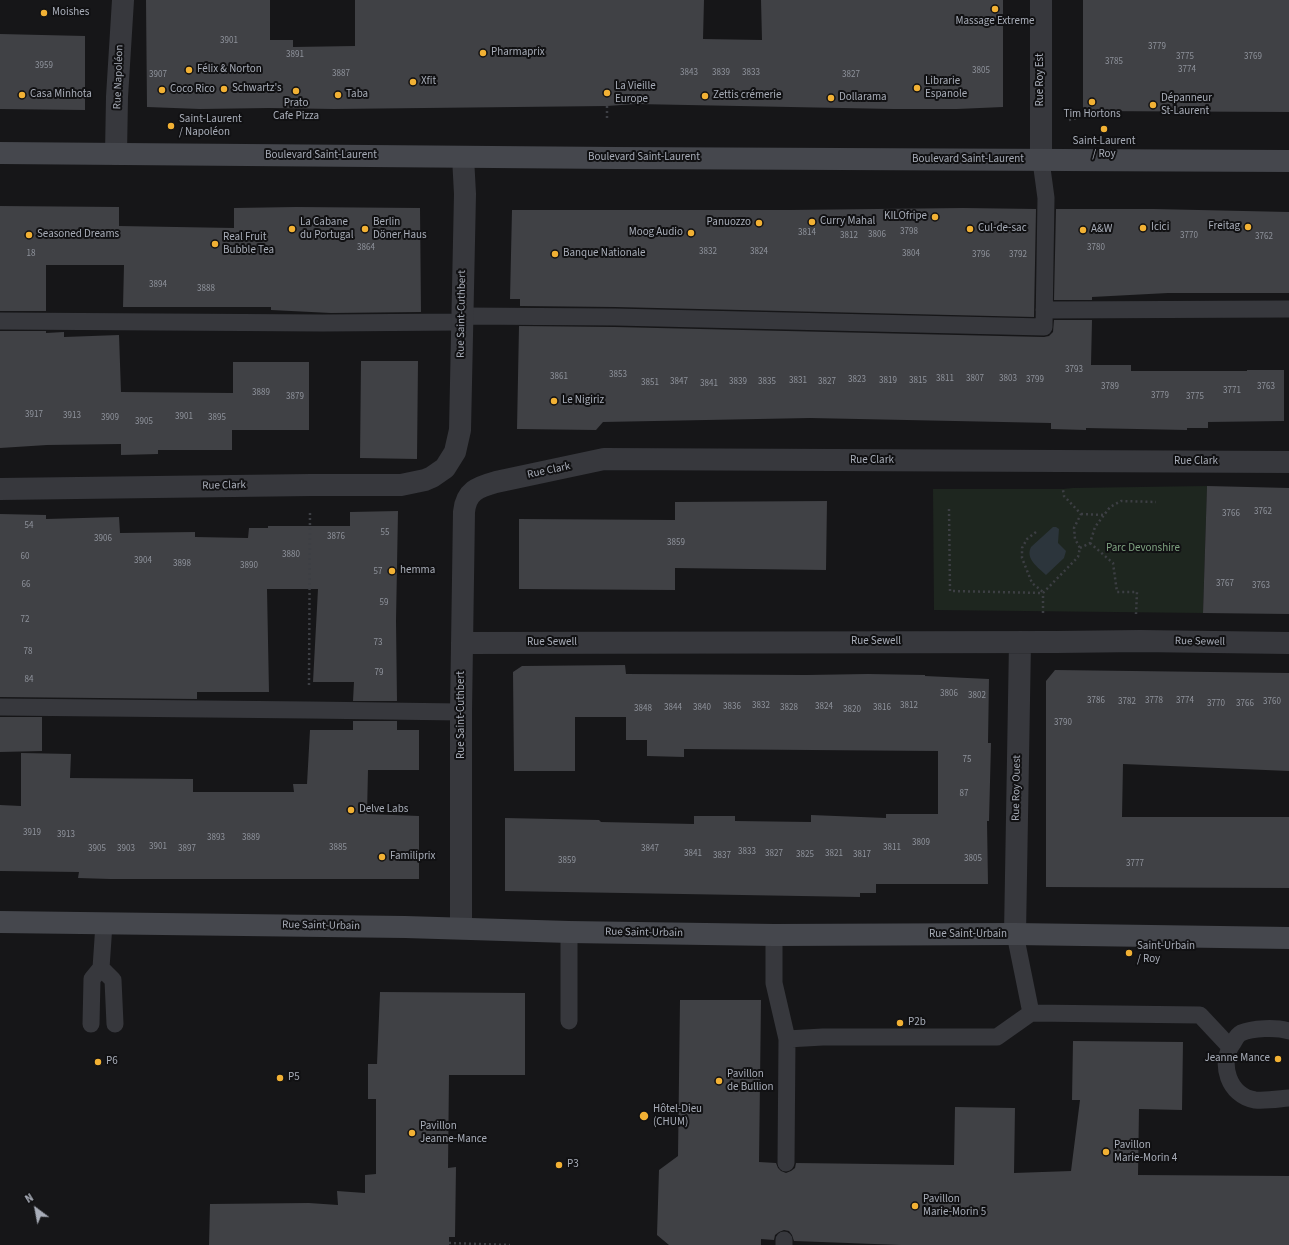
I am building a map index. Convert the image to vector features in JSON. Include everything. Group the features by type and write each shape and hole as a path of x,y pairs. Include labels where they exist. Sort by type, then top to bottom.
{"main road":[{"name":"Boulevard Saint-Laurent","path":"0,153 1289,161"},
{"name":"Rue Saint-Urbain","path":"0,922 461,928 569,932 774,935 1015,934 1289,938"}],"street":[{"name":"Rue Napoléon","path":"116,154 117,97 123,0"},
{"name":"Rue Roy Est","path":"1041,0 1041,160"},
{"name":"Rue Saint-Cuthbert","path":"445,468 455,452 460,430 465,209 463,156"},
{"name":"Rue Clark","path":"465,502 472,492 485,485 604,459 1289,462"},
{"name":"Rue Clark","path":"0,489 400,485 425,480 445,468"},
{"name":"Rue Saint-Cuthbert","path":"461,928 461,712 465,502"},
{"name":"Rue Roy Ouest","path":"1015,934 1020,642"},
{"name":"Rue Sewell","path":"462,643 1289,642"}],"lane":[{"path":"0,321 323,323 615,317 1044,327 1046,198 1041,160"},
{"path":"1044,310 1289,309"},
{"path":"0,707 461,712"},
{"path":"91,1024 92,978 101,968 104,924"},
{"path":"569,932 569,1021"},
{"path":"1015,934 1031,1013"},
{"path":"774,935 774,983 787,1039 786,1163"},
{"path":"101,968 113,980 115,1024"},
{"path":"787,1039 823,1037 996,1037 1031,1013 1200,1015 1230,1046"},
{"path":"1289,1031 1257,1029 1239,1034 1230,1046 1227,1058 1228,1079 1234,1089 1244,1097 1255,1100 1289,1098"}],"path":[{"path":"607,106 607,118"},
{"path":"1063,489 1064,496 1080,514 1104,515"},
{"path":"1080,548 1090,543 1095,527 1110,507 1121,501 1156,502"},
{"path":"309,710 310,508"},
{"path":"949,509 950,591 1043,593 1078,557 1080,548 1074,539 1074,528 1080,514"},
{"path":"1036,532 1027,539 1022,548 1022,558 1032,583 1043,593 1044,618"},
{"path":"1090,543 1113,563 1117,592 1136,592 1136,618"},
{"path":"449,1243 510,1245"}],"green space":[{"name":"Parc Devonshire","path":"1207,486 1203,613 934,610 933,489 1063,489"}],"shaded area":[{"path":"1053,527 1059,529 1058,543 1066,551 1064,558 1046,575 1031,559 1030,551 1031,547"}],"building":[{"path":"146,0 270,0 270,40 293,40 293,47 355,46 355,0 704,0 703,39 762,40 761,0 1003,0 1003,107 893,109 636,104 607,106 334,109 200,109 147,107"},
{"path":"1083,0 1289,0 1289,112 1083,111"},
{"path":"0,34 85,36 85,110 0,109"},
{"path":"0,206 119,207 119,226 234,228 234,208 420,208 421,312 331,313 271,310 271,307 123,307 124,265 46,265 46,311 0,311"},
{"path":"963,208 1036,209 1034,317 520,306 520,299 510,299 512,210 790,210"},
{"path":"1056,209 1154,209 1289,212 1289,293 1168,293 1092,297 1092,300 1054,300"},
{"path":"1054,320 1092,320 1091,365 1131,365 1131,371 1284,370 1284,421 1208,422 1208,428 1187,428 1187,430 1086,428 1086,430 1051,429 1051,423 810,418 603,422 596,430 517,429 519,326 1044,337 1049,336 1053,332"},
{"path":"0,331 46,331 46,333 64,332 64,337 119,335 121,392 233,393 233,362 309,362 309,430 232,430 232,450 158,450 158,454 121,455 121,444 47,445 0,448"},
{"path":"361,361 418,361 417,459 360,458"},
{"path":"1207,486 1289,488 1289,614 1203,613"},
{"path":"827,501 826,570 675,568 675,590 519,589 519,519 675,520 675,502"},
{"path":"398,511 396,621 397,701 353,701 354,682 313,682 318,589 267,589 269,692 197,692 197,699 0,697 0,514 46,515 46,519 119,517 120,533 195,532 195,537 248,538 249,528 268,528 268,526 350,526 350,512"},
{"path":"625,665 626,674 868,674 925,675 989,679 988,743 991,743 989,821 987,821 988,884 876,884 876,893 860,893 860,897 505,891 505,818 694,824 694,816 735,816 735,821 811,822 811,815 886,818 886,814 938,814 938,751 684,749 684,757 647,756 647,740 626,740 626,717 575,717 575,771 514,771 513,672 522,666"},
{"path":"1055,670 1289,673 1289,771 1123,764 1122,817 1289,817 1289,888 1046,887 1046,681"},
{"path":"0,717 42,717 42,751 0,752"},
{"path":"353,721 397,721 397,730 419,730 419,770 368,770 367,814 419,816 419,879 110,879 78,878 79,872 0,871 0,805 21,806 21,753 71,754 70,778 193,779 193,792 294,792 293,784 307,784 310,730 353,730"},
{"name":"Pavillon Jeanne-Mance","path":"380,992 525,993 525,1075 449,1075 448,1168 456,1167 455,1237 449,1237 449,1245 209,1245 210,1204 309,1203 338,1205 337,1191 365,1193 365,1175 376,1174 376,1099 368,1099 368,1064 377,1064"},
{"path":"680,1000 761,1000 759,1162 776,1163 781,1171 786,1173 795,1168 796,1163 954,1165 955,1107 1015,1108 1014,1173 1071,1171 1080,1100 1072,1100 1073,1041 1183,1042 1182,1110 1139,1109 1138,1175 1289,1176 1289,1245 901,1245 794,1241 789,1231 784,1230 775,1235 774,1240 761,1239 761,1245 669,1245 657,1235 659,1170 678,1156"}],"place":[{"name":"Massage Extreme","path":"995,9"},
{"name":"Moishes","path":"44,13"},
{"name":"Pharmaprix","path":"483,53"},
{"name":"Félix & Norton","path":"189,70"},
{"name":"Xfit","path":"413,82"},
{"name":"Librarie Espanole","path":"917,88"},
{"name":"Schwartz's","path":"224,89"},
{"name":"Coco Rico","path":"162,90"},
{"name":"Prato Cafe Pizza","path":"296,91"},
{"name":"La Vieille Europe","path":"607,93"},
{"name":"Casa Minhota","path":"22,95"},
{"name":"Taba","path":"338,95"},
{"name":"Zettis crémerie","path":"705,96"},
{"name":"Dollarama","path":"831,98"},
{"name":"Tim Hortons","path":"1092,102"},
{"name":"Dépanneur St-Laurent","path":"1153,105"},
{"name":"Saint-Laurent / Napoléon","path":"171,126"},
{"name":"Saint-Laurent / Roy","path":"1104,129"},
{"name":"KILOfripe","path":"935,217"},
{"name":"Curry Mahal","path":"812,222"},
{"name":"Panuozzo","path":"759,223"},
{"name":"Freitag","path":"1248,227"},
{"name":"Icici","path":"1143,228"},
{"name":"La Cabane du Portugal","path":"292,229"},
{"name":"Berlin Döner Haus","path":"365,229"},
{"name":"Cul-de-sac","path":"970,229"},
{"name":"A&W","path":"1083,230"},
{"name":"Moog Audio","path":"691,233"},
{"name":"Seasoned Dreams","path":"29,235"},
{"name":"Real Fruit Bubble Tea","path":"215,244"},
{"name":"Banque Nationale","path":"555,254"},
{"name":"Le Nigiriz","path":"554,401"},
{"name":"hemma","path":"392,571"},
{"name":"Delve Labs","path":"351,810"},
{"name":"Familiprix","path":"382,857"},
{"name":"Saint-Urbain / Roy","path":"1129,953"},
{"name":"P2b","path":"900,1023"},
{"name":"Jeanne Mance","path":"1278,1059"},
{"name":"P6","path":"98,1062"},
{"name":"P5","path":"280,1078"},
{"name":"Pavillon de Bullion","path":"719,1081"},
{"name":"Hôtel-Dieu (CHUM)","path":"644,1116"},
{"name":"Pavillon Jeanne-Mance","path":"412,1133"},
{"name":"Pavillon Marie-Morin 4","path":"1106,1152"},
{"name":"P3","path":"559,1165"},
{"name":"Pavillon Marie-Morin 5","path":"915,1206"}]}
